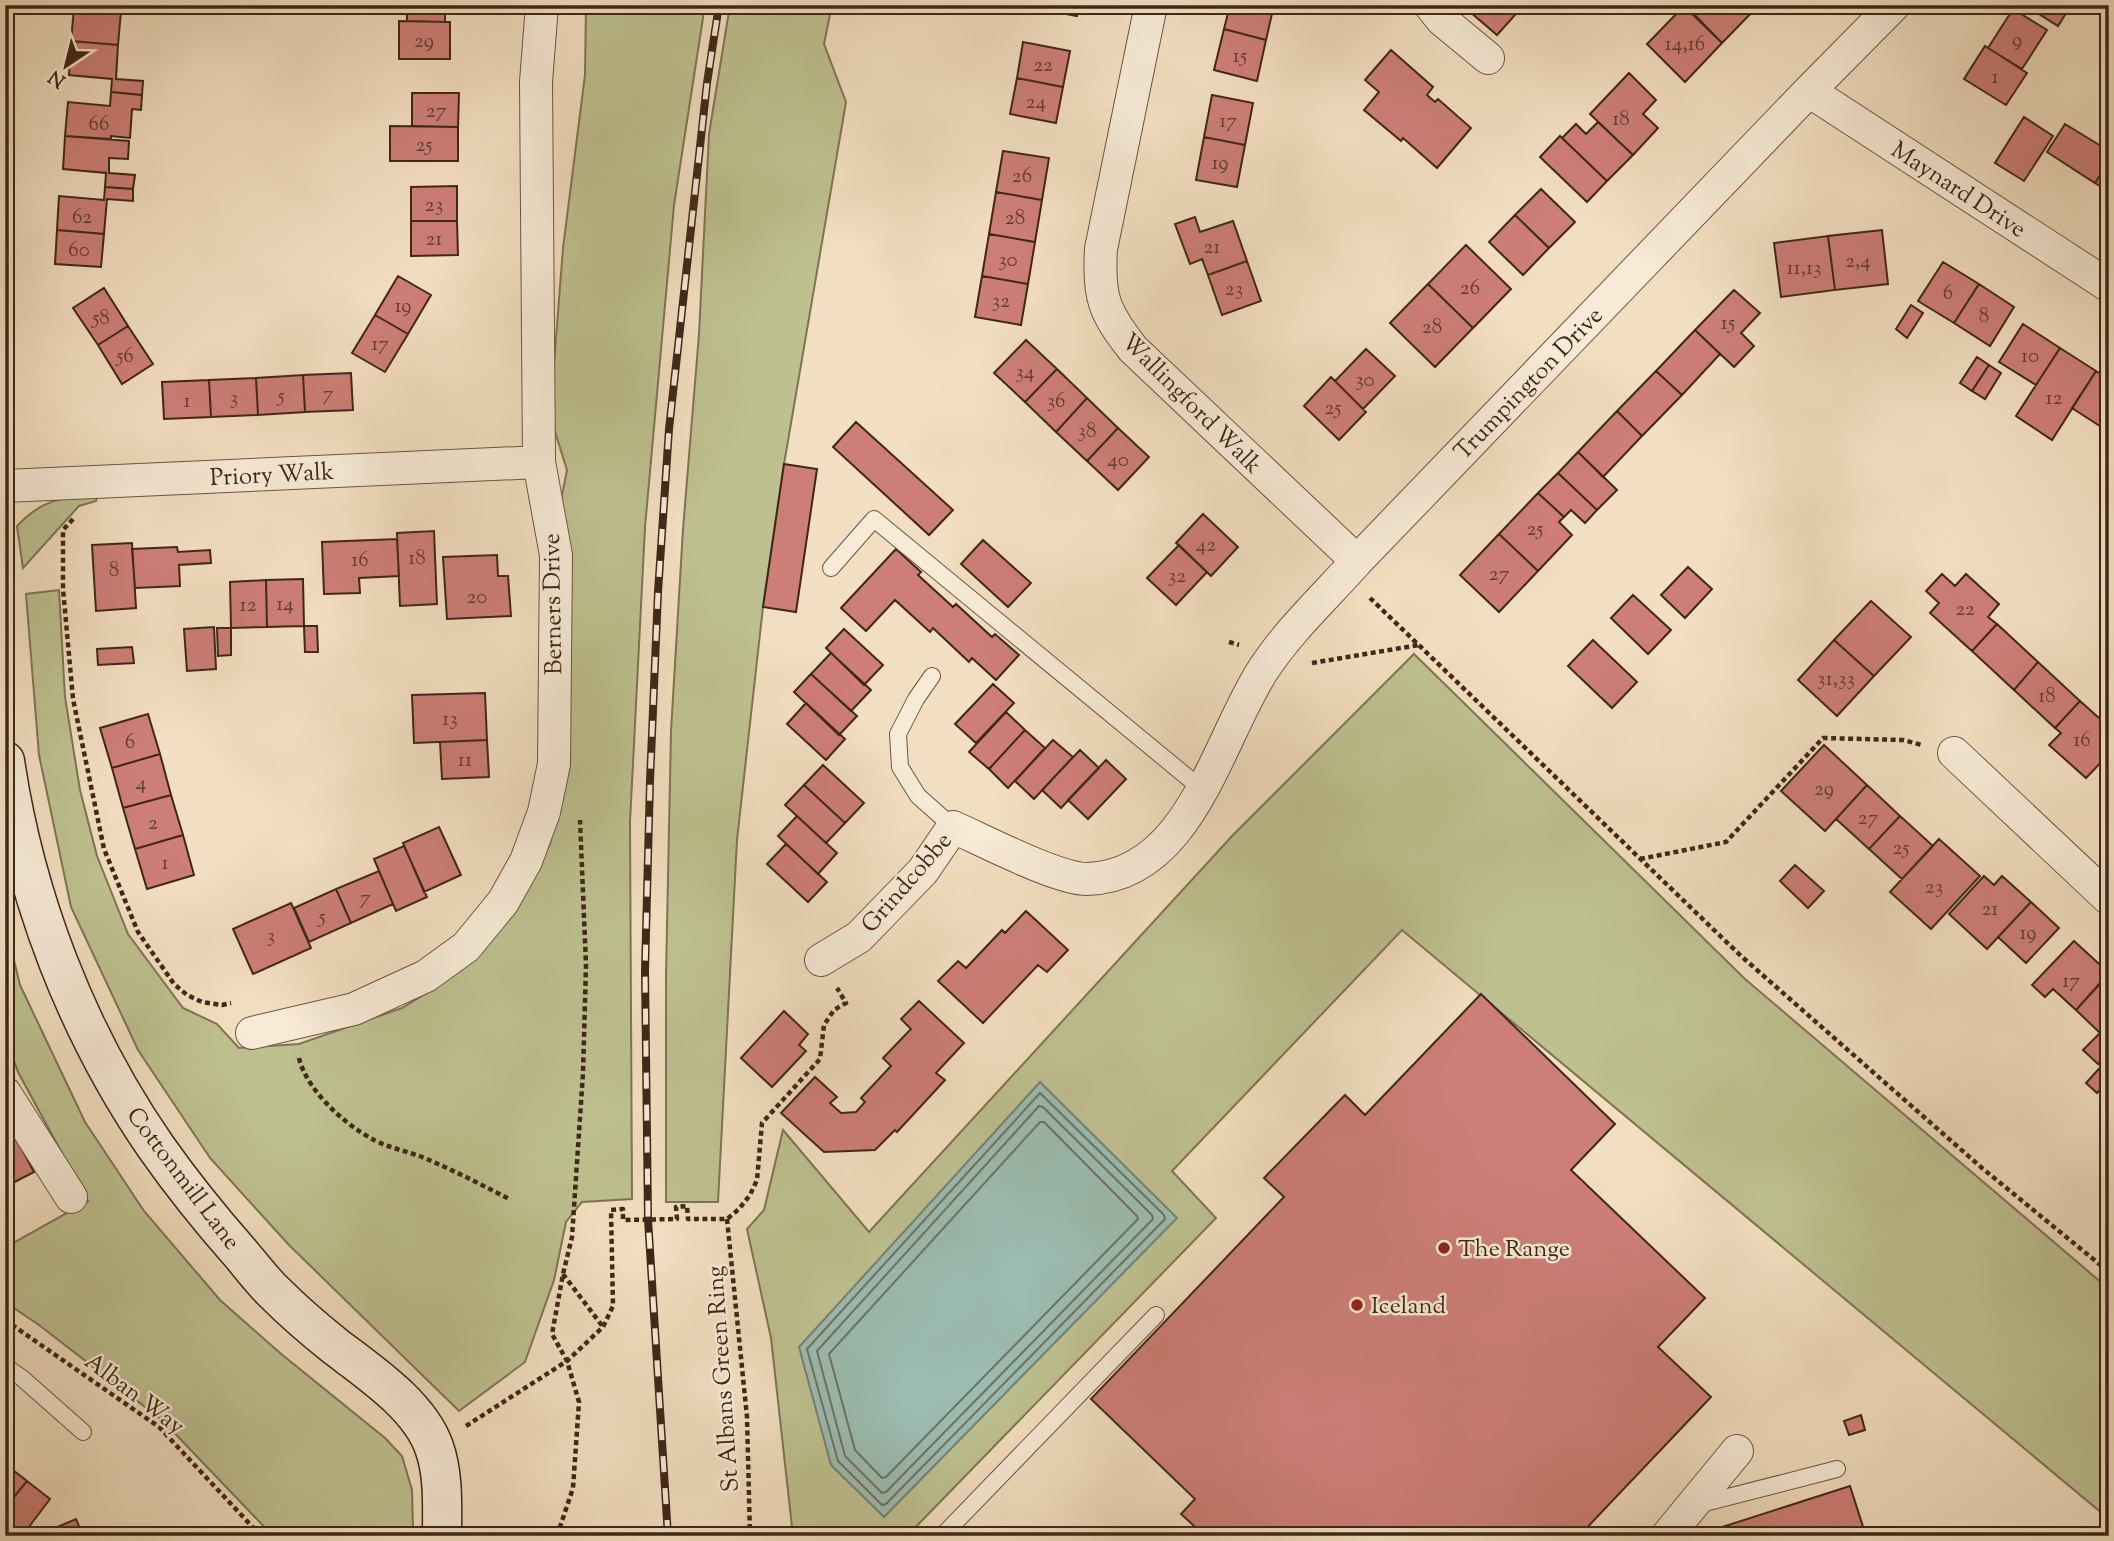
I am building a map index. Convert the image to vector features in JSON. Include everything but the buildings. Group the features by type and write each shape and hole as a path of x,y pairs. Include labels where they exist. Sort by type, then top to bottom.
{"street":[{"name":"Berners Drive","path":"251,1032 354,1009 426,976 466,947 503,902 526,861 544,812 554,764 556,555 539,462 536,82 542,5"},
{"name":"Wallingford Walk","path":"1151,5 1101,249 1099,280 1103,302 1114,326 1133,349 1351,568"},
{"path":"1430,5 1442,20 1488,58"},
{"name":"Trumpington Drive","path":"1203,790 1263,671 1291,633 1894,5"},
{"name":"Maynard Drive","path":"1809,91 2109,286"},
{"name":"Priory Walk","path":"5,486 539,462"},
{"path":"1954,753 2109,899"},
{"name":"Cottonmill Lane","path":"5,761 10,797 38,904 67,985 108,1071 155,1146 202,1209 276,1294 385,1386 417,1417 434,1447 443,1492 442,1536"},
{"name":"Grindcobbe","path":"821,960 859,937 923,871 953,827 1052,870 1084,879 1113,876 1141,862 1171,838 1203,790"},
{"path":"5,1093 71,1197"},
{"path":"1667,1536 1737,1451"}],"lane":[{"path":"831,569 874,519 1203,790"},
{"path":"932,676 916,699 898,734 900,767 918,796 953,827"},
{"path":"942,1536 1156,1315"},
{"path":"5,1366 83,1432"},
{"path":"1690,1507 1837,1469"}],"path":[{"path":"76,515 63,530 64,603 72,699 104,849 138,932 174,984 187,995 202,1002 222,1005 235,1003"},
{"path":"1351,568 1419,645 1741,956 1982,1168 2109,1272"},
{"path":"1263,671 1419,645"},
{"path":"1640,859 1726,842 1823,738 1903,740 1954,753"},
{"path":"557,1536 573,1488 579,1402 567,1361 552,1334 572,1237 583,1060 586,965 580,817"},
{"path":"434,1447 567,1361 603,1327 613,1306 611,1210 623,1209 623,1220 677,1219 676,1207 687,1206 688,1219 727,1219 739,1209 757,1180 762,1123 820,1059 824,1025 834,1010 846,1003 821,960"},
{"path":"291,1023 302,1070 321,1098 355,1128 386,1146 419,1155 463,1174 511,1200"},
{"name":"St Albans Green Ring","path":"727,1219 747,1417 750,1536"},
{"path":"563,1274 603,1327"},
{"name":"Alban Way","path":"5,1320 159,1427 261,1536"}],"green space":[{"path":"586,5 705,5 674,205 645,527 630,822 632,1199 582,1202 566,1222 554,1280 525,1362 459,1411 289,1245 210,1158 138,1050 71,907 39,755 26,594 59,590 65,697 80,790 97,856 128,934 183,1008 217,1024 239,1048 299,1044 402,1008 441,984 533,876 550,844 566,768 560,505 567,470 550,416 563,248 585,75"},
{"path":"730,5 832,5 824,44 846,102 784,464 763,607 737,840 718,1202 666,1202 666,976 671,731 683,529 699,334 709,134"},
{"path":"97,496 96,501 79,506 23,568 17,526 36,510 53,501"},
{"path":"1414,654 1745,979 2109,1289 2109,1519 1402,930 1172,1171 1216,1218 907,1536 870,1536 864,1531 859,1536 793,1536 771,1338 747,1229 764,1210 783,1130 869,1232 1233,835"},
{"path":"5,923 20,985 85,1122 144,1211 220,1300 280,1353 385,1438 402,1456 412,1490 411,1536 273,1536 163,1421 5,1302 5,1238 13,1243 88,1201 18,1072 5,1036"}],"water":[{"path":"1040,1082 1177,1218 884,1517 831,1465 799,1347"}],"railway":[{"path":"668,1536 648,1219 645,971 650,781 658,592 669,429 707,83 719,5"}],"place":[{"name":"The Range","path":"1444,1248"},
{"name":"Iceland","path":"1357,1305"}]}
